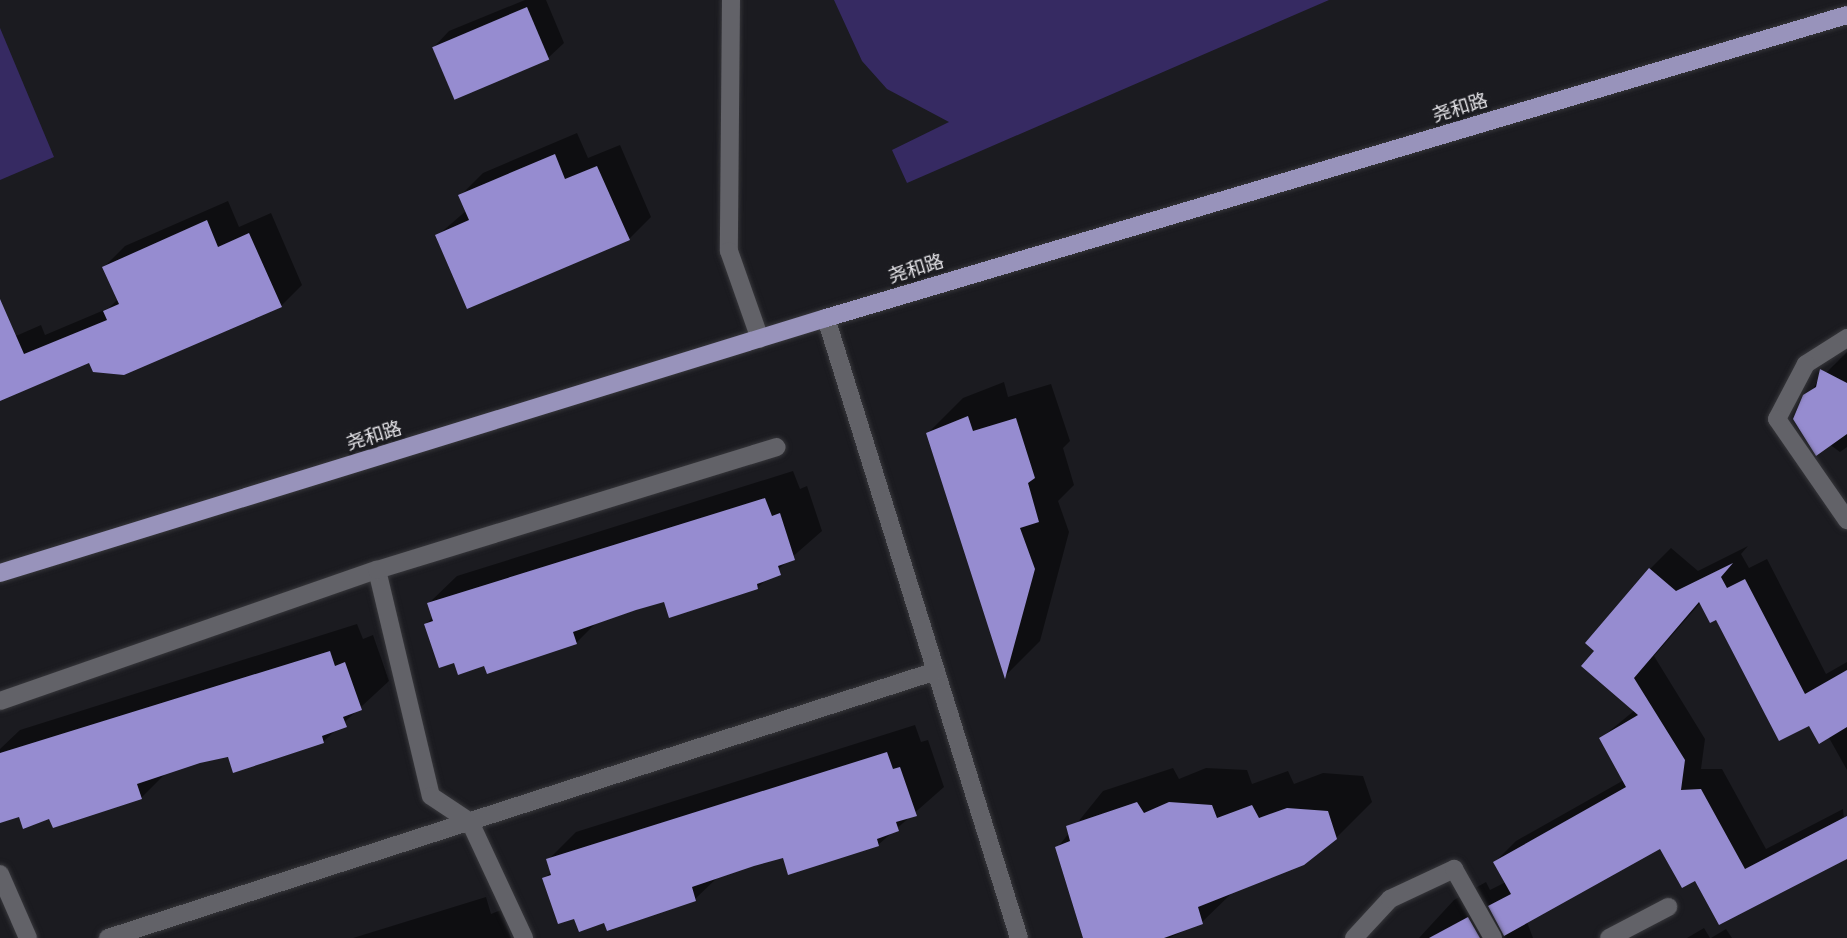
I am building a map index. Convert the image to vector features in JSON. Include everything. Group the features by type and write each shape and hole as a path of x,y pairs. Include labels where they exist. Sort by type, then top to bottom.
{"main road":[{"name":"尧和路","path":"0,573 826,318 1847,15"}],"lane":[{"path":"731,0 729,251 760,339"},
{"path":"826,318 1019,938"},
{"path":"1846,516 1777,419 1805,364 1847,338"},
{"path":"0,701 377,570 777,447"},
{"path":"377,570 431,796 470,822 524,938"},
{"path":"108,938 936,671"},
{"path":"1354,938 1390,899 1454,869 1493,938"},
{"path":"0,874 28,938"},
{"path":"1609,938 1668,907"}],"shaded area":[{"path":"834,0 1329,0 907,183 892,150 949,122 887,89 862,61"},
{"path":"0,28 54,157 0,180"}],"building":[{"path":"527,7 549,59 454,100 432,47"},
{"path":"555,154 565,179 597,166 630,240 467,309 435,235 469,220 458,195"},
{"path":"207,220 218,247 249,233 282,307 124,375 93,372 89,363 0,401 0,299 24,354 107,320 103,311 119,304 102,267"},
{"path":"1820,369 1847,383 1847,434 1816,456 1793,419 1803,395 1816,387"},
{"path":"968,416 973,431 1016,418 1035,478 1028,483 1039,522 1020,528 1035,569 1005,679 926,433"},
{"path":"765,498 772,516 780,513 795,560 778,566 781,575 757,584 758,589 669,618 664,602 636,610 573,632 577,644 487,674 484,666 458,675 454,663 439,668 424,624 433,621 427,603"},
{"path":"1733,563 1721,577 1727,588 1745,579 1805,694 1847,670 1847,727 1819,744 1809,726 1779,741 1716,620 1710,623 1699,602 1634,678 1685,760 1681,790 1701,789 1745,869 1847,816 1847,859 1719,925 1695,881 1682,888 1660,849 1504,936 1488,906 1511,894 1493,862 1626,787 1599,738 1638,715 1581,666 1594,651 1585,643 1649,568 1676,591"},
{"path":"330,651 335,666 345,662 362,710 343,717 347,727 322,736 324,743 233,773 228,757 200,763 137,784 142,799 53,828 49,819 23,829 19,817 0,823 0,753"},
{"path":"887,752 893,769 900,767 917,816 896,822 899,831 877,839 879,846 788,875 783,858 754,866 692,887 696,901 607,931 604,923 579,932 574,919 558,924 542,878 551,875 546,859"},
{"path":"1137,802 1144,813 1169,802 1212,805 1217,818 1252,805 1259,818 1287,808 1328,811 1337,839 1304,865 1198,907 1203,924 1164,938 1083,938 1055,847 1070,841 1066,826"},
{"path":"1468,917 1480,938 1429,938"}]}
